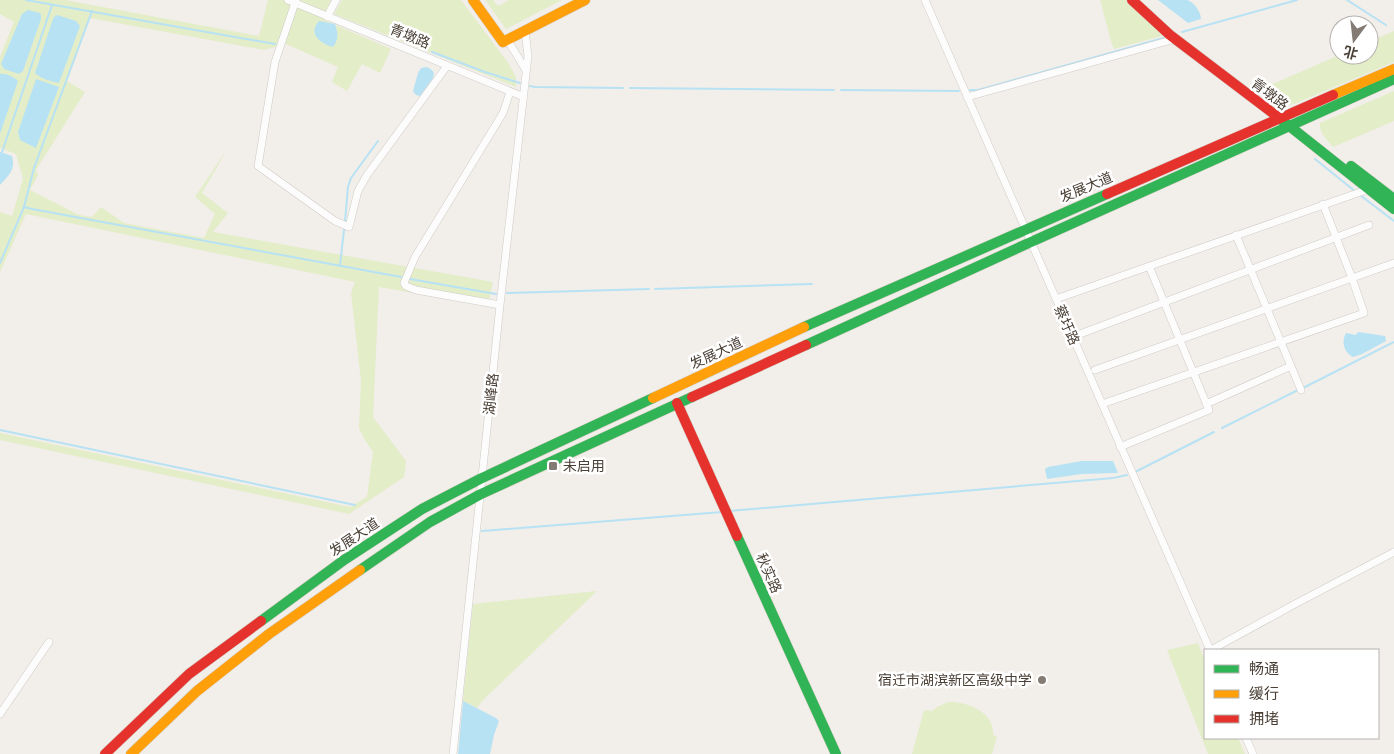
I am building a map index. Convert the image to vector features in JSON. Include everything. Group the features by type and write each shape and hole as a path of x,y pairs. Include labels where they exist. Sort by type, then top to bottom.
{"main road":[{"path":"473,0 505,41"},
{"path":"480,0 505,41"},
{"path":"505,41 585,0"},
{"name":"青墩路","path":"1132,0 1175,39 1394,199"},
{"name":"青墩路","path":"1140,0 1202,53 1288,121 1361,191 1394,208"},
{"name":"发展大道","path":"131,754 197,691 270,634 422,527 481,494 1030,242 1394,69"},
{"name":"发展大道","path":"105,754 189,674 336,565 422,509 482,478 821,319 1025,229 1288,121 1394,80"},
{"name":"秋实路","path":"677,403 836,754"}],"street":[{"path":"327,17 336,0"},
{"name":"蔡圩路","path":"925,0 1210,649"},
{"path":"293,1 275,62 258,166 335,221 349,227 358,191 367,176 447,66"},
{"name":"青墩路","path":"293,1 327,17 524,97"},
{"name":"湖峰路","path":"453,754 500,305 524,97 528,56 526,30"},
{"path":"967,97 1175,39"},
{"path":"505,41 524,67 526,74"},
{"path":"500,305 416,290 406,286 404,283 414,258 503,113 510,92"},
{"path":"1056,299 1361,191"},
{"path":"1102,404 1364,313 1323,204"},
{"path":"1072,338 1369,226"},
{"path":"1236,235 1301,390"},
{"path":"1094,370 1394,263"},
{"path":"1120,447 1209,410 1149,266"},
{"path":"1206,404 1291,366"},
{"path":"1212,649 1394,552"},
{"path":"0,714 49,642"},
{"path":"1246,739 1253,754"}],"green space":[{"path":"0,0 65,0 259,36 268,0 331,0 322,19 391,49 380,73 362,64 347,91 332,82 338,67 286,44 264,50 90,18 67,81 85,92 36,170 38,175 30,190 79,215 92,217 101,207 124,223 204,238 215,214 195,197 228,148 202,193 228,213 213,232 493,282 488,306 379,287 373,417 406,461 404,477 349,514 0,440 0,433 350,507 367,497 373,452 359,428 361,381 351,293 355,282 26,214 0,272 0,212 12,216 23,179 16,154 0,148 0,57 14,22 0,14"},
{"path":"342,0 461,0 509,64 516,77 516,87 334,14"},
{"path":"485,0 493,0 498,6 509,0 562,0 506,29"},
{"path":"1100,0 1128,0 1166,35 1114,49"},
{"path":"1394,31 1394,62 1294,104 1279,104 1259,90 1329,59 1329,65 1379,65 1379,38"},
{"path":"1394,91 1394,121 1333,147 1324,136 1320,123"},
{"path":"597,591 482,701 477,708 463,701 473,604"},
{"path":"1198,643 1204,658 1204,739 1238,739 1245,754 1208,754 1167,650"},
{"path":"948,702 971,706 985,714 992,727 993,735 997,737 992,754 912,754 924,710 932,711"}],"water":[{"path":"1158,0 1190,1 1197,8 1201,19 1188,23"},
{"path":"28,10 40,13 41,19 23,71 19,74 4,69 1,64 22,14"},
{"path":"57,15 76,21 80,26 59,83 49,81 35,73 53,19"},
{"path":"319,21 335,24 337,36 333,47 324,44 317,38 314,30"},
{"path":"427,67 434,73 433,78 420,96 416,95 413,91 418,73 421,68"},
{"path":"0,74 18,81 0,134"},
{"path":"36,79 59,87 36,148 20,140 18,132"},
{"path":"0,152 12,156 13,165 11,172 0,185"},
{"path":"1358,332 1385,336 1386,341 1353,357 1346,350 1344,340 1346,333 1356,335"},
{"path":"1082,461 1113,461 1118,473 1081,474 1047,479 1045,469 1048,467"},
{"path":"463,701 499,721 490,754 458,754"}],"waterway":[{"path":"26,0 275,44"},
{"path":"1182,32 1297,0"},
{"path":"1347,0 1386,25"},
{"path":"0,158 52,5"},
{"path":"0,263 24,207 34,168 92,11"},
{"path":"970,90 978,90 1167,37"},
{"path":"432,52 520,83"},
{"path":"530,86 623,88"},
{"path":"630,88 834,90"},
{"path":"841,90 959,91"},
{"path":"345,221 348,187 351,178 378,141"},
{"path":"1315,159 1356,192"},
{"path":"1360,195 1394,221"},
{"path":"24,207 401,277"},
{"path":"340,265 344,230"},
{"path":"410,279 496,294"},
{"path":"655,289 812,284"},
{"path":"507,293 649,289"},
{"path":"1305,387 1394,342"},
{"path":"1222,428 1296,391"},
{"path":"0,430 355,505"},
{"path":"1137,471 1214,432"},
{"path":"729,511 1113,478 1127,475"},
{"path":"482,531 722,512"}],"traffic: fast":[{"path":"806,345 1394,79"},
{"path":"1278,117 1394,209"},
{"path":"1351,166 1394,199"},
{"path":"804,327 1107,194"},
{"path":"360,570 430,522 481,494 692,397"},
{"path":"261,621 344,560 422,509 482,478 653,398"},
{"path":"737,536 836,754"}],"traffic: slow":[{"path":"473,0 503,42 585,0"},
{"path":"1333,95 1394,69"},
{"path":"653,398 804,327"},
{"path":"131,754 197,691 269,634 360,570"}],"traffic: jam":[{"path":"1132,0 1170,35 1278,117"},
{"path":"1107,194 1333,95"},
{"path":"692,397 806,345"},
{"path":"677,403 737,536"},
{"path":"105,754 189,674 261,621"}],"place":[{"name":"未启用","path":"553,466"},
{"name":"宿迁市湖滨新区高级中学","path":"1042,680"}]}
